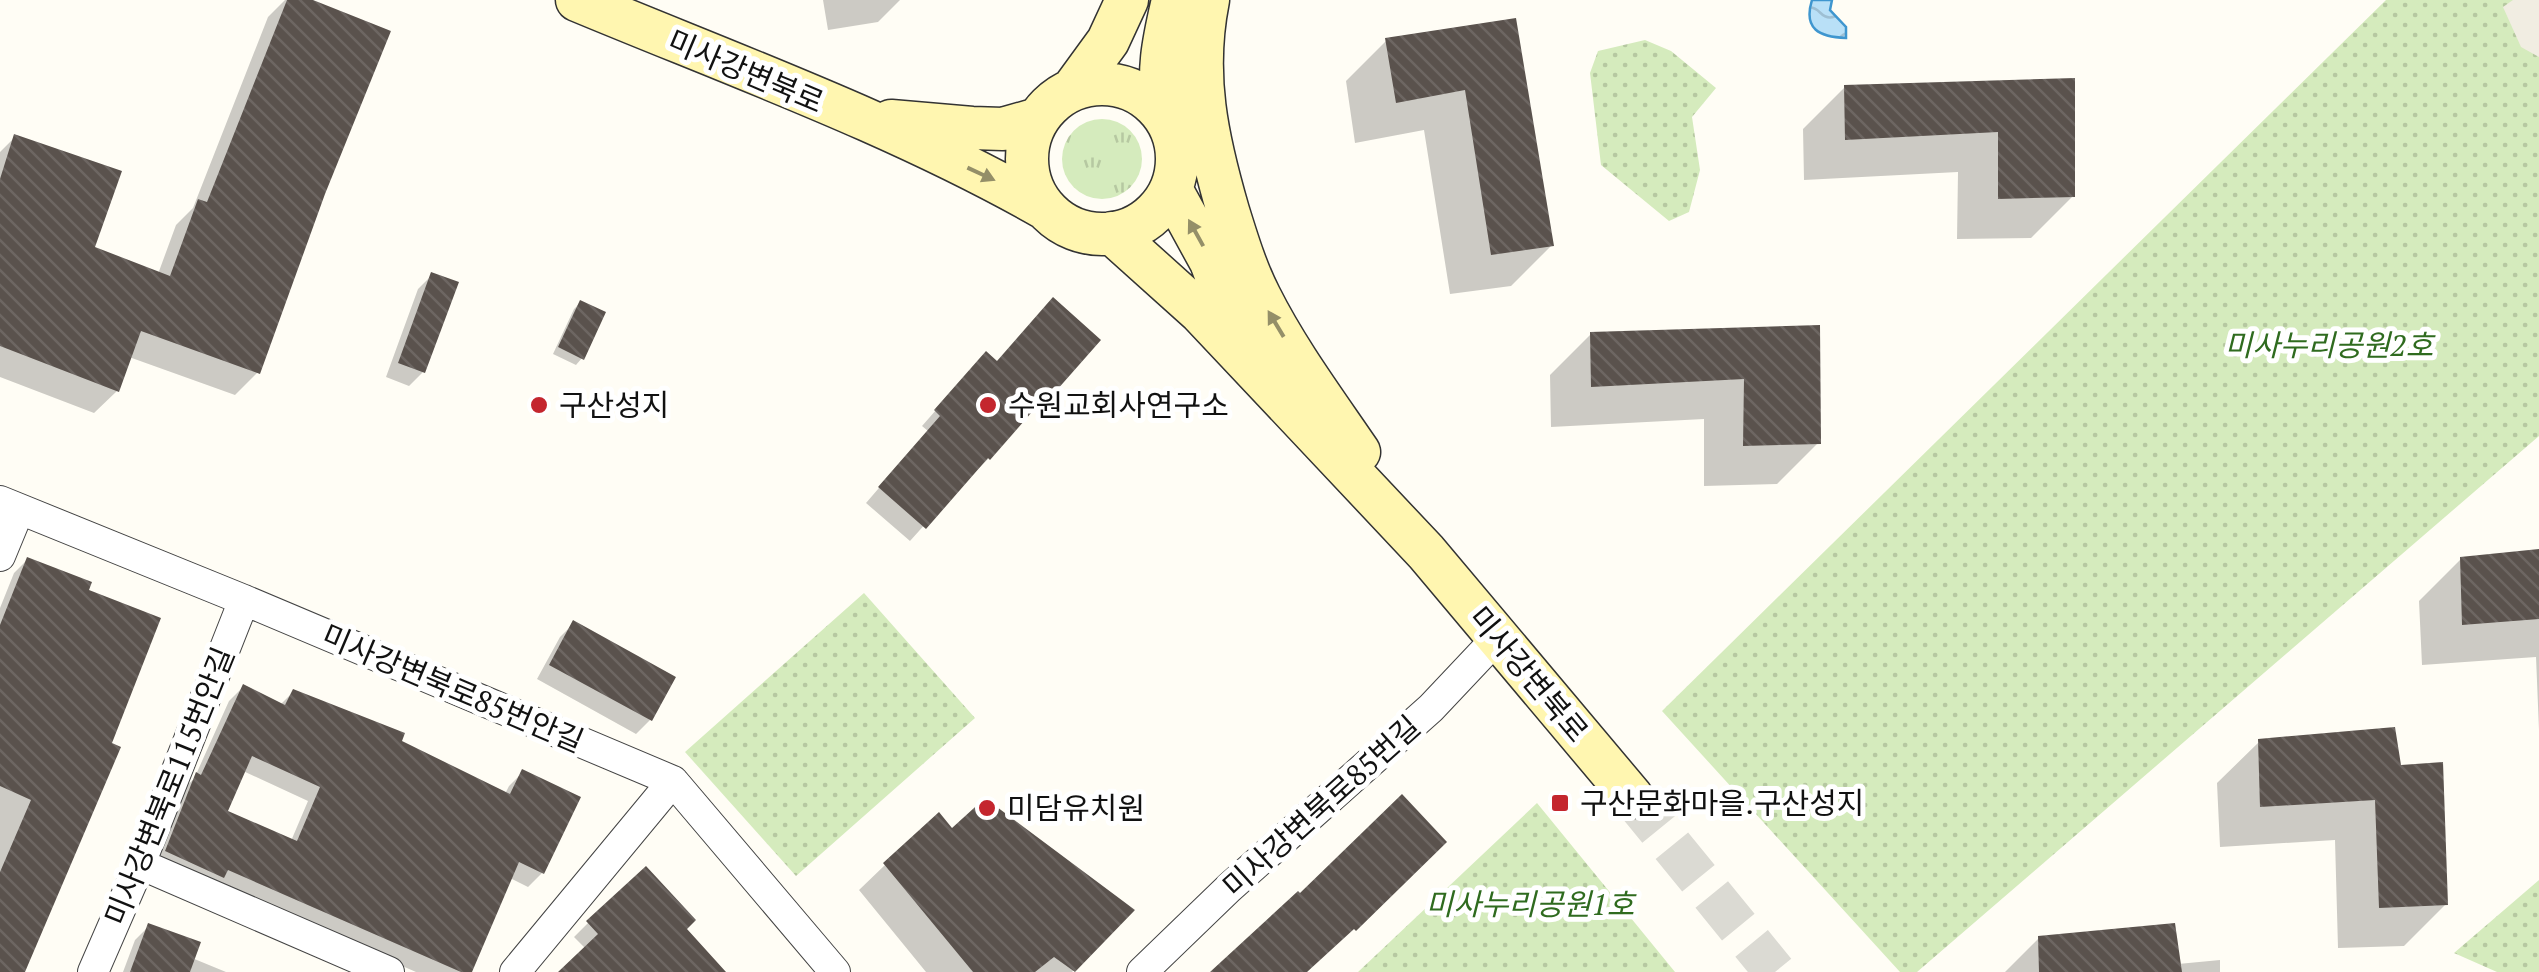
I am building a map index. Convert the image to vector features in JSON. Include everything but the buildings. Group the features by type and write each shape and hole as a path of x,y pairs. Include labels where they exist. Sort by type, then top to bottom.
{"main road":[{"name":"미사강변북로","path":"577,0 860,118 1004,184 1046,209"},
{"path":"1073,89 1108,41 1127,0"},
{"path":"1164,116 1146,98 1124,86 1098,84 1073,89 1054,101 1038,119 1029,141 1027,165 1033,188 1046,209 1063,223 1087,232 1112,233 1137,226 1157,210 1171,189 1177,164 1159,86 1172,0"},
{"path":"1208,0 1202,32 1202,91 1209,145 1236,238 1260,296 1303,368 1426,552"},
{"path":"860,118 987,128 1038,119"},
{"path":"1171,189 1222,290 1316,437"},
{"path":"1112,233 1201,313 1426,552"},
{"name":"미사강변북로","path":"1426,552 1632,796"}],"street":[{"path":"0,556 9,505"},
{"name":"미사강변북로85번안길","path":"9,505 673,781 835,972"},
{"name":"미사강변북로115번안길","path":"93,972 244,600"},
{"name":"미사강변북로85번길","path":"1142,972 1229,888 1431,708 1498,636"},
{"path":"515,972 673,781"},
{"path":"140,864 389,972"}],"green space":[{"name":"미사누리공원2호","path":"2386,0 2539,0 2539,436 1917,972 1900,972 1662,711"},
{"path":"1645,40 1671,51 1716,88 1692,117 1700,170 1689,212 1669,221 1601,165 1590,73 1598,51"},
{"path":"1102,119 1117,122 1130,131 1139,144 1139,174 1130,187 1117,196 1102,199 1087,196 1074,187 1065,174 1062,159 1065,144 1074,131 1087,122"},
{"path":"864,593 975,718 796,876 685,752"},
{"name":"미사누리공원1호","path":"1537,803 1675,972 1358,972"},
{"path":"2539,880 2539,972 2497,972 2454,953"}],"shaded area":[{"path":"2513,0 2539,0 2539,57 2521,47 2503,7"}],"water":[{"path":"1812,0 1832,0 1830,10 1846,27 1846,38 1816,30 1810,18"}],"tunnel":[{"path":"1632,797 1775,972"}],"place":[{"name":"구산성지","path":"539,405"},
{"name":"수원교회사연구소","path":"988,405"},
{"name":"구산문화마을.구산성지","path":"1560,803"},
{"name":"미담유치원","path":"987,808"}]}
